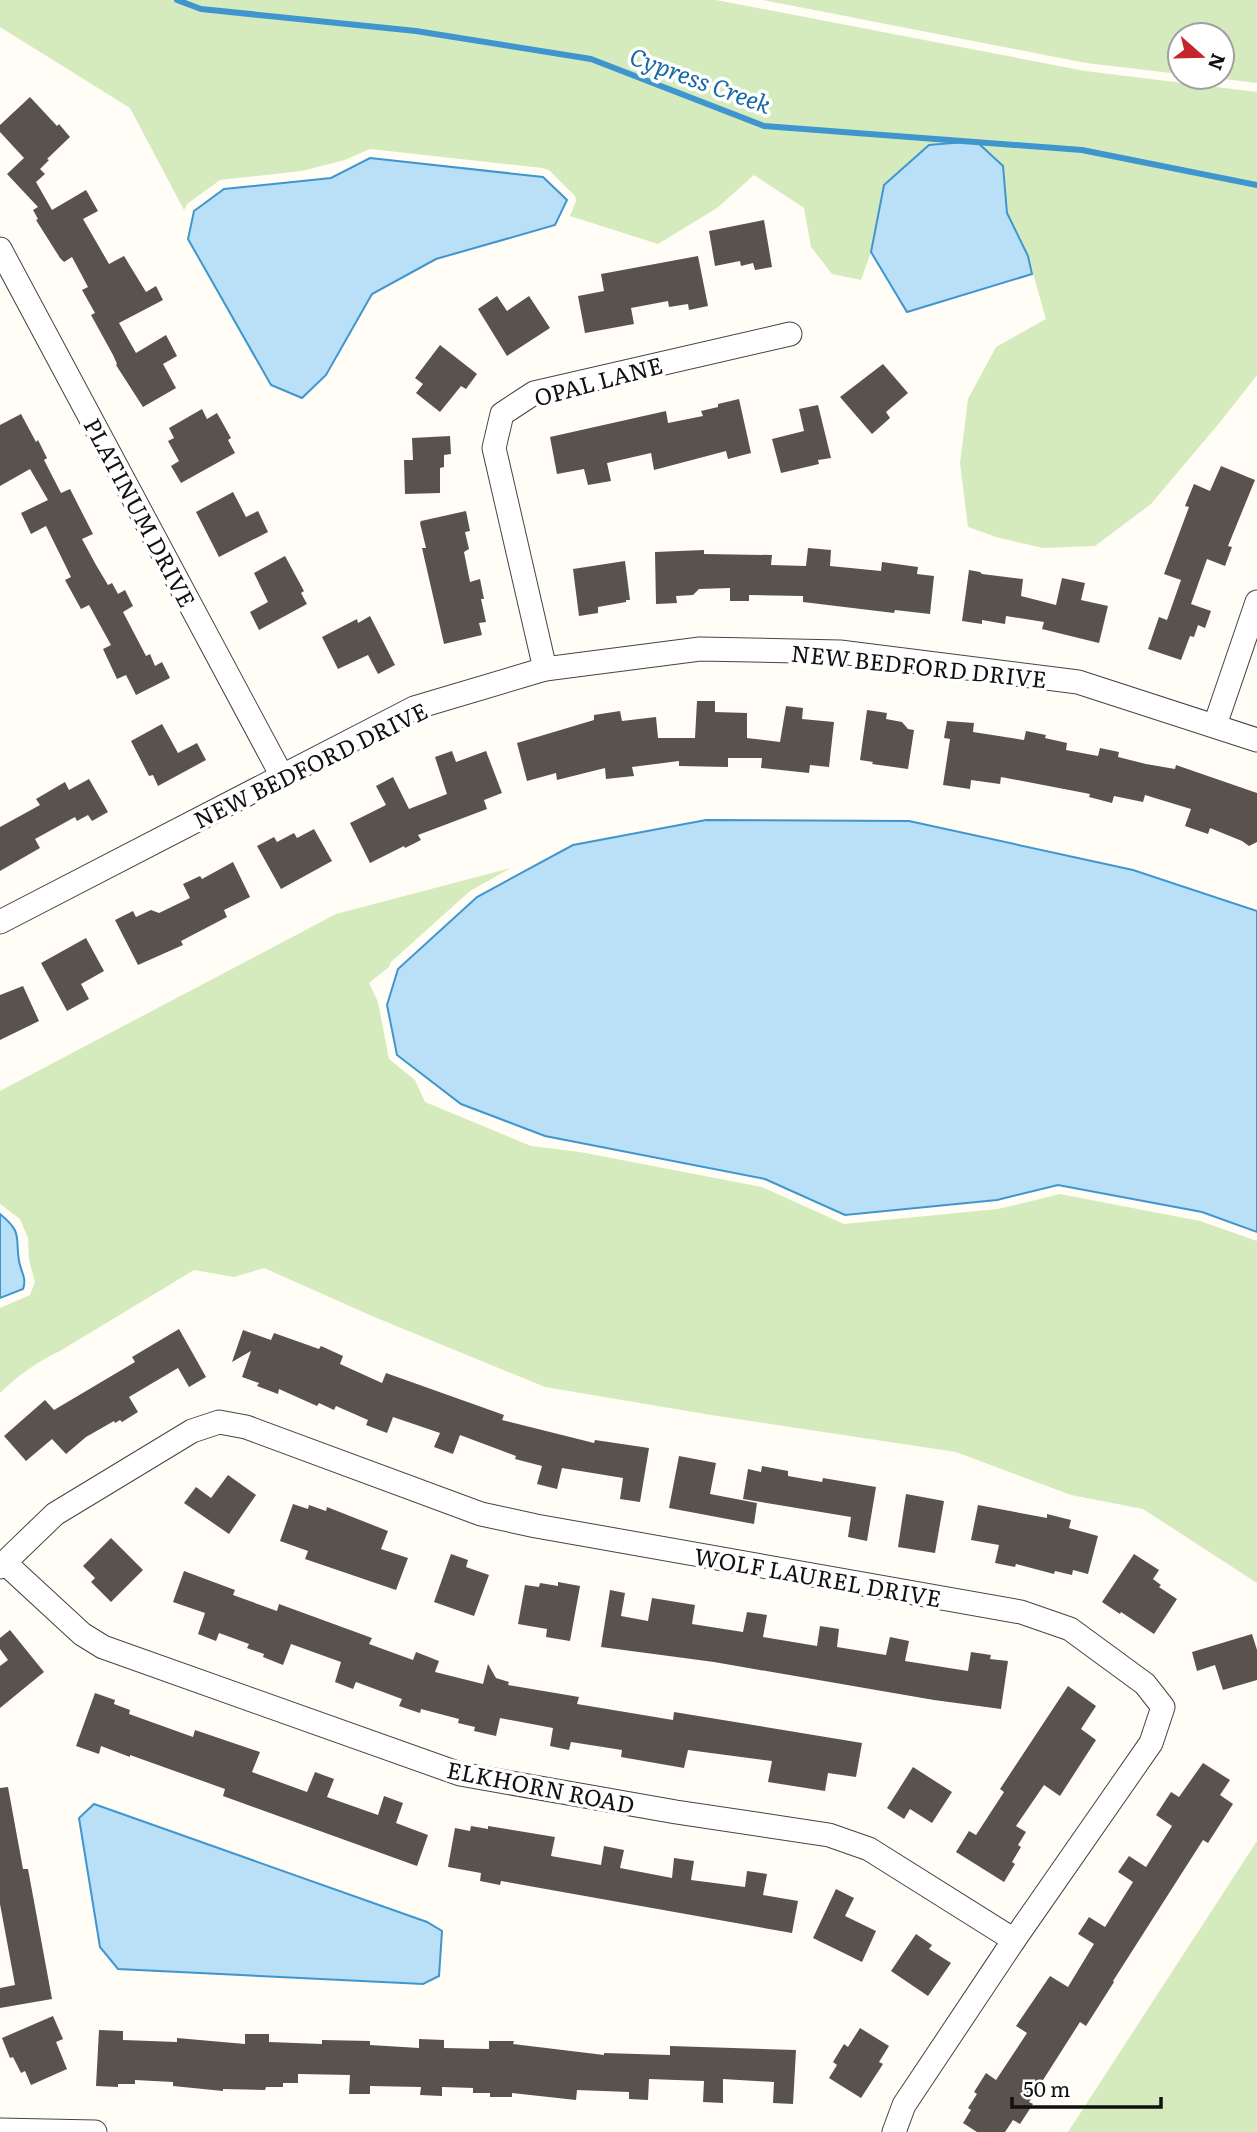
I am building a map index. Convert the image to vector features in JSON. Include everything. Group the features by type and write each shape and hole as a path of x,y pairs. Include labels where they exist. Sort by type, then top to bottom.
{"street":[{"name":"PLATINUM DRIVE","path":"0,248 282,776"},
{"name":"OPAL LANE","path":"545,669 494,448 502,414 534,393 790,334"},
{"path":"1215,725 1257,602"},
{"name":"NEW BEDFORD DRIVE","path":"0,922 414,708 545,669 700,649 840,652 1078,682 1257,740"},
{"name":"WOLF LAUREL DRIVE","path":"2,1565 55,1514 192,1431 219,1422 246,1427 481,1514 1021,1612 1070,1629 1145,1684 1163,1707 1151,1742 904,2105 894,2132"},
{"name":"ELKHORN ROAD","path":"2,1565 82,1634 103,1647 460,1774 676,1812 829,1835 869,1850 1014,1940"},
{"path":"0,2130 95,2132"}],"green space":[{"path":"0,0 716,0 1085,71 1166,81 1166,91 1236,89 1257,92 1257,375 1151,504 1095,546 1043,548 996,537 968,527 960,463 968,399 996,347 1046,319 1028,256 1007,213 1003,166 871,252 861,280 832,274 811,247 804,208 754,175 717,208 658,244 570,216 576,201 575,196 550,171 543,168 370,149 345,160 302,171 220,180 187,204 184,210 130,108 0,27"},
{"path":"763,0 1257,0 1257,83 1236,80 1236,21 1166,21 1166,72 1086,63"},
{"path":"511,868 470,891 369,983 378,1002 389,1059 415,1080 425,1102 531,1146 580,1152 762,1187 844,1224 998,1209 1060,1194 1200,1221 1257,1241 1257,1583 1143,1509 1071,1495 956,1452 545,1387 264,1268 234,1277 194,1270 36,1364 0,1393 0,1308 30,1295 35,1282 29,1260 28,1238 20,1219 0,1204 0,1091 336,914"},
{"path":"1257,1841 1257,2132 1068,2132"}],"water":[{"path":"976,141 1003,166 1007,213 1028,256 1032,274 907,312 871,252 884,185 929,145"},
{"path":"370,158 543,177 567,200 555,225 436,259 372,294 326,375 302,398 271,385 188,239 194,211 224,189 331,178"},
{"path":"706,820 909,821 1133,870 1257,911 1257,1232 1202,1212 1058,1185 997,1200 845,1215 765,1179 545,1136 461,1104 397,1055 387,1005 398,969 477,897 573,845"},
{"path":"0,1214 15,1231 24,1282 23,1289 0,1298"},
{"path":"94,1804 427,1922 442,1931 439,1976 423,1984 118,1969 100,1947 79,1818"}],"building":[{"path":"30,97 70,137 47,159 49,160 40,169 45,174 36,182 52,210 86,190 98,211 83,219 109,264 124,256 146,292 156,286 163,300 119,323 136,353 166,335 177,356 163,364 176,388 143,407 116,365 91,315 95,313 82,290 88,287 72,257 64,262 60,258 36,220 38,219 33,210 38,207 7,174 24,158 0,132 0,125"},
{"path":"764,220 772,267 755,270 753,263 741,266 740,261 715,266 709,231"},
{"path":"698,256 708,306 689,310 688,304 669,307 668,301 631,308 634,324 585,333 578,296 604,291 601,274"},
{"path":"497,296 507,311 529,296 550,328 507,356 478,309"},
{"path":"440,345 477,374 466,389 461,386 440,412 416,393 423,384 415,378"},
{"path":"883,364 908,393 886,412 890,418 872,434 840,397"},
{"path":"739,399 751,453 728,459 726,451 654,470 651,453 607,463 611,481 588,485 584,469 557,474 550,437 666,411 668,423 703,416 701,411"},
{"path":"818,405 831,458 818,460 819,464 781,473 772,439 804,431 799,409"},
{"path":"202,409 207,419 217,413 231,438 228,440 235,453 181,483 171,466 179,461 168,441 174,438 169,428"},
{"path":"21,414 36,442 38,440 47,458 44,460 61,493 70,489 93,534 82,539 96,565 108,585 112,583 118,594 125,590 133,606 123,612 146,656 150,654 155,666 162,662 170,678 136,695 126,675 117,679 103,649 111,645 89,605 81,609 65,580 71,577 46,526 31,534 21,513 48,500 30,469 0,486 0,425"},
{"path":"450,436 451,454 444,455 444,467 440,468 440,493 405,494 404,460 413,460 412,438"},
{"path":"1221,466 1255,480 1228,546 1232,547 1225,566 1207,559 1191,604 1211,611 1205,628 1198,625 1194,637 1190,636 1181,660 1148,649 1159,617 1167,620 1181,580 1164,574 1189,507 1185,506 1194,484 1210,491"},
{"path":"233,492 246,517 258,511 268,532 219,557 196,512"},
{"path":"466,511 470,531 465,532 469,549 464,552 470,582 480,579 486,622 479,623 482,635 444,644 422,548 426,548 420,523"},
{"path":"808,548 831,550 830,566 881,571 882,562 918,567 917,574 934,576 930,614 895,610 894,613 803,602 803,596 749,595 749,601 730,601 730,588 699,589 693,595 676,596 677,603 656,604 655,552 704,550 704,554 772,555 771,565 806,566"},
{"path":"285,556 304,591 301,593 307,604 259,630 250,612 268,602 254,573"},
{"path":"625,561 630,600 598,607 598,613 579,616 573,569"},
{"path":"969,570 1023,579 1021,596 1056,605 1062,578 1085,583 1081,600 1108,606 1099,643 1042,629 1044,622 1006,616 1005,624 982,620 982,624 962,621"},
{"path":"370,616 395,665 378,674 368,655 338,669 322,637 357,619 358,623"},
{"path":"697,701 715,701 715,712 747,713 747,738 780,742 786,706 803,708 802,719 834,722 829,767 810,765 809,773 761,768 762,758 728,758 728,767 679,766 679,761 632,767 634,776 606,779 605,768 557,780 556,773 527,781 517,743 594,720 594,715 620,711 622,721 656,717 658,738 695,738"},
{"path":"867,710 887,713 886,719 902,722 908,729 914,730 908,769 860,760"},
{"path":"947,721 974,723 973,732 1024,740 1026,731 1046,735 1045,738 1067,743 1066,750 1098,756 1100,748 1119,752 1118,757 1146,764 1175,769 1176,765 1257,793 1257,842 1249,846 1210,828 1208,834 1185,826 1191,809 1145,795 1143,802 1114,796 1112,803 1089,797 1090,794 1001,777 1000,784 971,780 970,789 943,785 950,739 944,738"},
{"path":"162,724 178,753 197,743 206,760 158,786 153,775 149,776 131,741"},
{"path":"452,751 456,762 486,751 502,793 484,800 487,809 418,835 421,840 370,863 350,823 386,805 376,786 393,777 409,809 447,794 435,757"},
{"path":"89,779 108,812 92,821 88,815 77,821 75,817 35,839 40,848 0,871 0,827 40,805 36,799 65,782 69,790"},
{"path":"314,829 332,861 281,889 257,846 274,837 277,842 294,833 297,838"},
{"path":"233,862 250,897 224,910 227,917 181,941 183,945 138,965 115,920 133,911 136,917 151,910 159,913 190,898 183,884 200,876 202,879"},
{"path":"86,938 104,971 81,984 89,999 67,1011 41,963"},
{"path":"23,986 39,1021 0,1040 0,995"},
{"path":"179,1329 206,1377 189,1387 178,1368 129,1397 138,1412 122,1422 114,1421 86,1437 66,1454 52,1439 26,1461 4,1436 45,1400 54,1410 135,1362 132,1357"},
{"path":"243,1330 271,1340 274,1333 319,1349 321,1346 343,1356 340,1364 382,1383 386,1373 504,1415 502,1420 594,1443 595,1440 649,1448 640,1502 620,1499 623,1478 562,1468 557,1489 537,1484 542,1466 515,1459 516,1456 460,1435 453,1454 434,1447 440,1433 393,1417 387,1433 366,1425 368,1420 336,1406 334,1410 319,1403 317,1406 279,1389 278,1394 257,1386 259,1383 242,1377 251,1351 232,1362"},
{"path":"679,1456 716,1463 710,1494 757,1503 754,1524 669,1508"},
{"path":"762,1466 788,1471 788,1476 822,1482 823,1478 876,1487 867,1541 848,1537 851,1517 743,1499 748,1469 761,1472"},
{"path":"228,1475 256,1495 229,1534 184,1503 196,1487 211,1498"},
{"path":"906,1494 944,1501 935,1553 898,1547"},
{"path":"293,1504 308,1509 309,1505 326,1511 327,1507 388,1531 381,1549 408,1558 396,1590 305,1559 308,1551 280,1541"},
{"path":"978,1505 1047,1518 1047,1514 1071,1520 1069,1528 1098,1536 1088,1574 1073,1570 1072,1575 1055,1571 1054,1574 1016,1564 1015,1567 995,1563 999,1545 971,1540"},
{"path":"111,1538 143,1570 111,1602 91,1582 95,1578 83,1566"},
{"path":"451,1554 468,1560 466,1567 489,1575 474,1616 434,1602"},
{"path":"1134,1554 1159,1570 1153,1579 1161,1585 1159,1587 1177,1599 1154,1634 1102,1602"},
{"path":"184,1571 235,1590 233,1595 277,1611 279,1604 372,1638 369,1644 413,1660 416,1652 439,1661 435,1672 483,1684 488,1664 496,1678 509,1682 508,1685 579,1697 577,1704 673,1720 674,1712 862,1743 856,1777 828,1773 825,1791 768,1782 772,1761 688,1750 684,1768 621,1757 622,1750 571,1742 569,1750 550,1746 553,1728 500,1718 496,1736 474,1731 475,1727 458,1723 459,1719 421,1709 420,1713 399,1706 402,1699 356,1682 353,1689 335,1682 341,1662 291,1644 283,1665 247,1648 249,1644 219,1633 216,1641 198,1634 205,1613 173,1602"},
{"path":"558,1582 580,1586 570,1641 546,1637 547,1629 518,1624 525,1585 539,1587 540,1583 558,1586"},
{"path":"610,1590 625,1593 621,1616 648,1621 652,1598 695,1605 692,1624 743,1632 747,1612 767,1615 763,1637 817,1646 820,1626 839,1629 837,1647 886,1655 890,1637 909,1641 905,1661 968,1671 971,1652 991,1655 990,1659 1008,1661 1001,1709 714,1662 601,1647"},
{"path":"10,1630 44,1672 0,1708 0,1666 8,1660 0,1649 0,1638"},
{"path":"1252,1634 1257,1650 1257,1680 1223,1690 1215,1665 1197,1671 1192,1652"},
{"path":"1068,1686 1096,1706 1081,1729 1096,1740 1060,1796 1044,1785 1016,1826 1026,1832 1012,1862 1015,1864 1004,1882 956,1852 969,1831 976,1835 1004,1792 1000,1789"},
{"path":"95,1693 115,1700 114,1704 130,1710 129,1714 193,1737 195,1730 260,1752 252,1772 307,1792 315,1772 334,1779 327,1797 378,1815 384,1796 403,1803 396,1823 428,1835 417,1866 223,1796 225,1789 130,1755 101,1746 99,1754 76,1746"},
{"path":"1203,1763 1230,1780 1220,1795 1233,1804 1208,1843 1203,1840 1086,2026 1080,2022 1029,2102 1033,2104 1020,2124 1013,2120 1005,2132 977,2132 963,2123 977,2094 974,2092 986,2073 996,2080 1027,2033 1016,2026 1050,1976 1068,1987 1094,1944 1078,1934 1089,1917 1105,1927 1133,1882 1118,1872 1129,1856 1146,1867 1172,1826 1156,1815 1171,1792 1179,1797"},
{"path":"913,1767 952,1792 932,1823 910,1809 904,1819 887,1808"},
{"path":"8,1787 23,1869 28,1869 52,1999 0,2008 0,1988 15,1985 0,1904 0,1788"},
{"path":"471,1826 488,1829 488,1826 555,1837 551,1856 601,1865 604,1846 624,1850 620,1868 672,1878 674,1858 694,1861 691,1880 745,1887 747,1871 767,1874 763,1895 798,1901 792,1933 501,1881 500,1885 480,1881 481,1873 448,1867 455,1828 470,1831"},
{"path":"836,1889 854,1898 845,1916 876,1931 862,1962 813,1938"},
{"path":"916,1934 932,1945 929,1949 951,1963 928,1996 891,1971"},
{"path":"53,2016 63,2039 56,2042 67,2069 31,2085 25,2071 21,2073 13,2057 10,2058 2,2038"},
{"path":"860,2028 889,2046 879,2062 883,2064 861,2098 829,2078 837,2065 833,2062 844,2044 848,2047"},
{"path":"99,2030 123,2031 123,2040 177,2042 177,2038 245,2044 245,2034 269,2034 269,2042 322,2044 322,2040 370,2041 370,2045 419,2048 419,2039 444,2040 444,2048 489,2049 489,2041 514,2041 513,2044 604,2055 670,2055 670,2046 796,2050 793,2104 773,2103 774,2082 723,2079 723,2103 703,2102 704,2081 649,2079 648,2100 629,2099 629,2092 577,2090 576,2100 512,2093 512,2097 490,2097 490,2093 473,2093 473,2088 442,2087 442,2096 420,2095 421,2087 370,2086 370,2094 349,2094 350,2075 298,2074 298,2083 283,2083 283,2087 266,2087 265,2090 223,2091 173,2086 173,2082 135,2080 135,2084 118,2084 118,2087 96,2086"}],"waterway":[{"name":"Cypress Creek","path":"177,0 201,9 416,31 591,59 764,126 1082,150 1257,185"}]}
